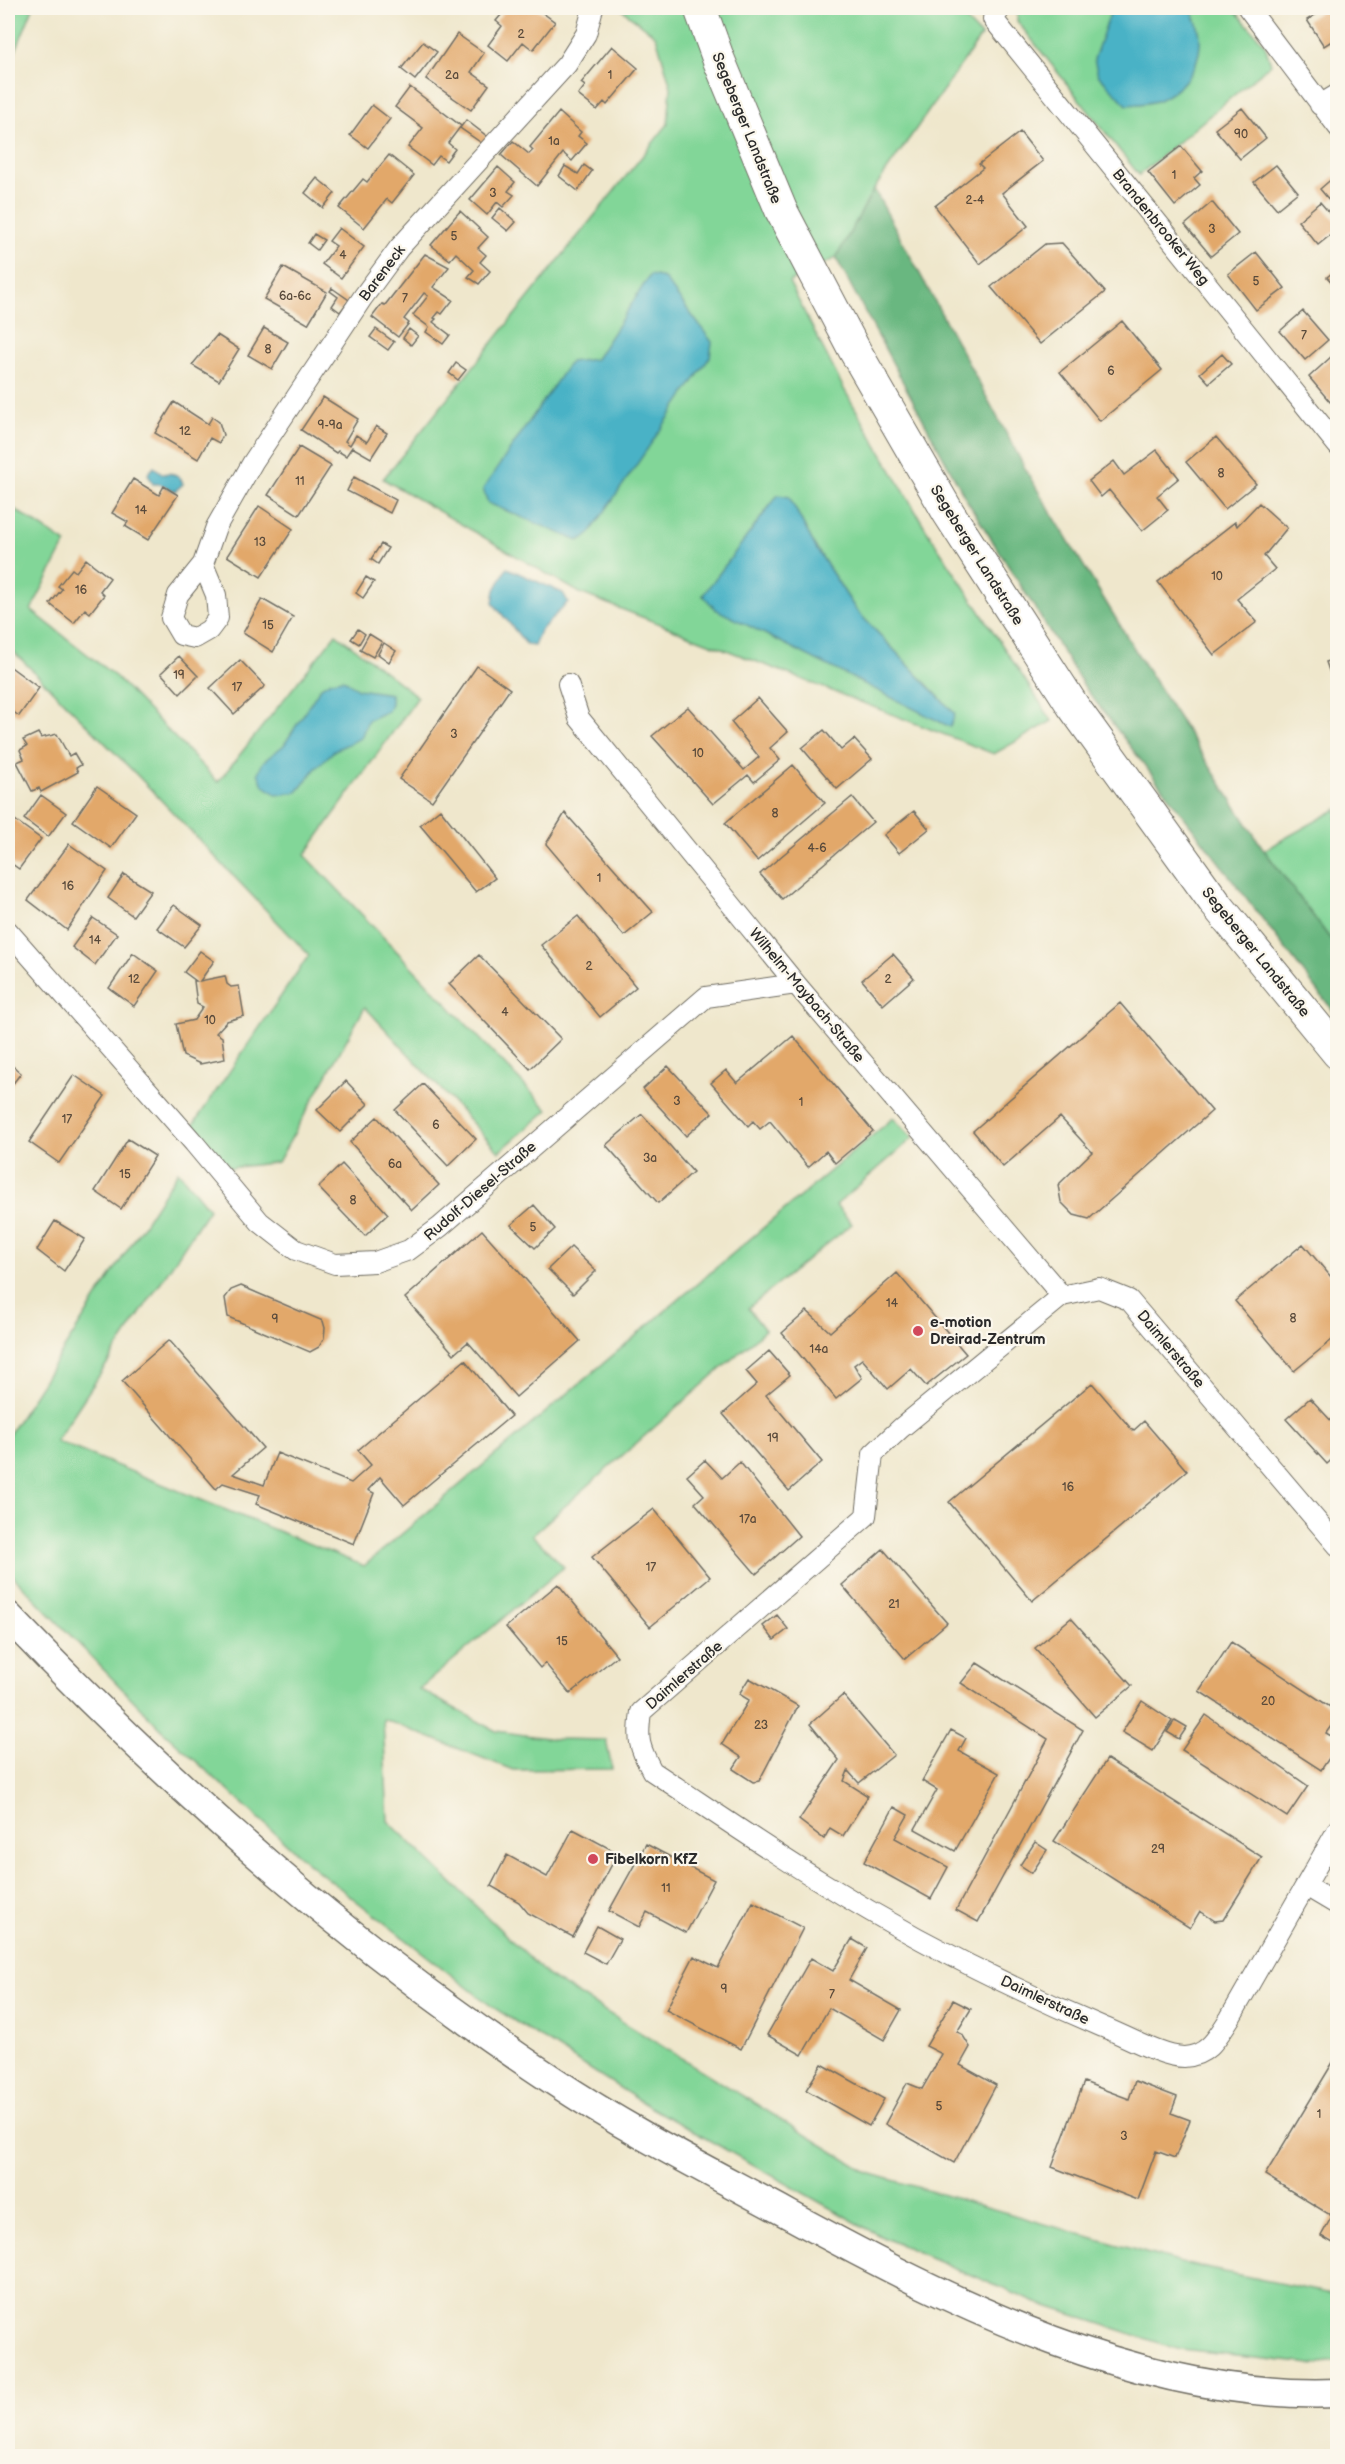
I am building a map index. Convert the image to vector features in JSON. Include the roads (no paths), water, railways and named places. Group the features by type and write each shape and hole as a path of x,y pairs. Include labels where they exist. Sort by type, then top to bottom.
{"main road":[{"name":"Segeberger Landstraße","path":"700,8 718,58 781,210 855,351 948,512 1073,706 1216,904 1338,1053"},
{"path":"8,1616 83,1695 160,1769 303,1895 435,2000 557,2083 648,2139 939,2294 1050,2338 1094,2354 1172,2377 1241,2388 1311,2394 1338,2393"}],"street":[{"name":"Bareneck","path":"203,564 216,527 253,462 363,297 399,248 567,64 586,34 593,8"},
{"name":"Brandenbrooker Weg","path":"1001,8 993,18 1338,446"},
{"path":"1248,8 1338,127"},
{"path":"1320,105 1338,94"},
{"name":"Wilhelm-Maybach-Straße","path":"568,684 579,718 796,984 1062,1296"},
{"name":"Rudolf-Diesel-Straße","path":"8,931 194,1143 260,1222 296,1250 335,1264 375,1262 409,1250 440,1227 706,997 796,984"},
{"name":"Daimlerstraße","path":"1338,1546 1129,1300 1099,1288 1062,1296 901,1428 873,1454 866,1516 641,1712 637,1735 640,1749 652,1771 820,1882 970,1965 1062,2009 1161,2051 1182,2057 1196,2055 1210,2048 1230,2018 1338,1829"},
{"path":"1306,1886 1338,1905"}],"water":[{"path":"1112,8 1190,8 1200,35 1197,61 1183,83 1159,100 1127,105 1098,75 1094,59"},
{"path":"650,275 664,278 712,342 710,357 588,536 578,541 488,503 483,489 570,362 596,359"},
{"path":"154,467 163,474 176,474 183,484 175,491 160,484 153,484 148,474"},
{"path":"778,495 789,497 816,548 856,610 955,714 950,727 715,609 703,595"},
{"path":"507,568 563,593 568,602 540,631 534,646 527,645 493,603 495,590"},
{"path":"343,679 358,689 391,694 388,711 368,720 361,738 335,750 316,768 297,792 277,795 263,785 258,773 263,762 284,745 321,687 331,681"}],"place":[{"name":"e-motion Dreirad-Zentrum","path":"918,1331"},
{"name":"Fibelkorn KfZ","path":"593,1859"}]}
